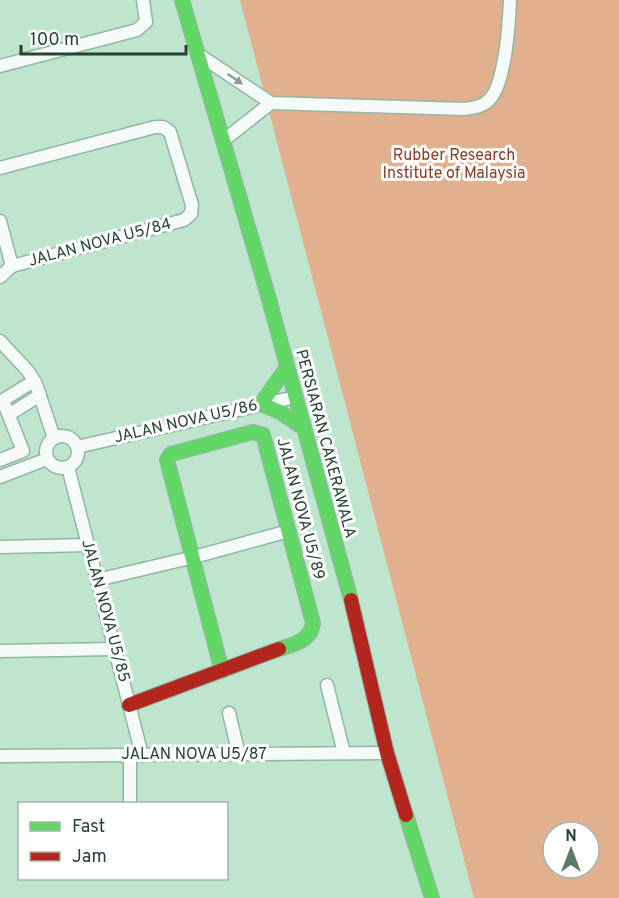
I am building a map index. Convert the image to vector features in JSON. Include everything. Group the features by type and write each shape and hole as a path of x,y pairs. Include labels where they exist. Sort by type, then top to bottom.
{"street":[{"path":"0,66 136,30 146,22 142,0"},
{"name":"PERSIARAN CAKERAWALA","path":"182,0 224,140 355,615 387,753 432,898"},
{"path":"198,54 271,103 463,109 478,107 488,102 498,85 510,0"},
{"path":"224,140 271,103"},
{"name":"JALAN NOVA U5/84","path":"0,168 155,126 164,127 170,132 192,204 191,214 184,220 12,266 0,277"},
{"path":"0,221 12,266"},
{"path":"0,341 28,371 34,381 54,438"},
{"path":"287,367 261,404 280,412 304,428"},
{"path":"0,460 23,451 10,414 1,401 34,381"},
{"path":"10,414 40,395"},
{"name":"JALAN NOVA U5/86","path":"77,447 295,397"},
{"name":"JALAN NOVA U5/89","path":"129,705 299,642 313,631 313,623 263,435 253,432 171,454 167,460 222,670"},
{"path":"60,436 70,438 77,447 78,457 68,468 58,469 47,459 45,449 54,438 60,436"},
{"path":"0,477 47,459"},
{"name":"JALAN NOVA U5/85","path":"68,468 129,705 136,755 130,802"},
{"path":"97,580 289,531"},
{"path":"0,547 88,545"},
{"path":"0,651 115,649"},
{"path":"327,685 344,753"},
{"path":"229,713 239,755"},
{"name":"JALAN NOVA U5/87","path":"0,756 387,753"}],"green space":[{"name":"Rubber Research Institute of Malaysia","path":"240,0 619,0 619,898 474,898"}],"traffic: fast":[{"path":"182,0 267,292 351,600"},
{"path":"287,367 261,404 280,412 304,428"},
{"path":"222,671 167,460 171,454 253,432 263,435 313,623 312,629 305,638 279,649"},
{"path":"406,815 432,898"}],"traffic: jam":[{"path":"351,600 387,753 406,815"},
{"path":"129,705 279,649"}]}
